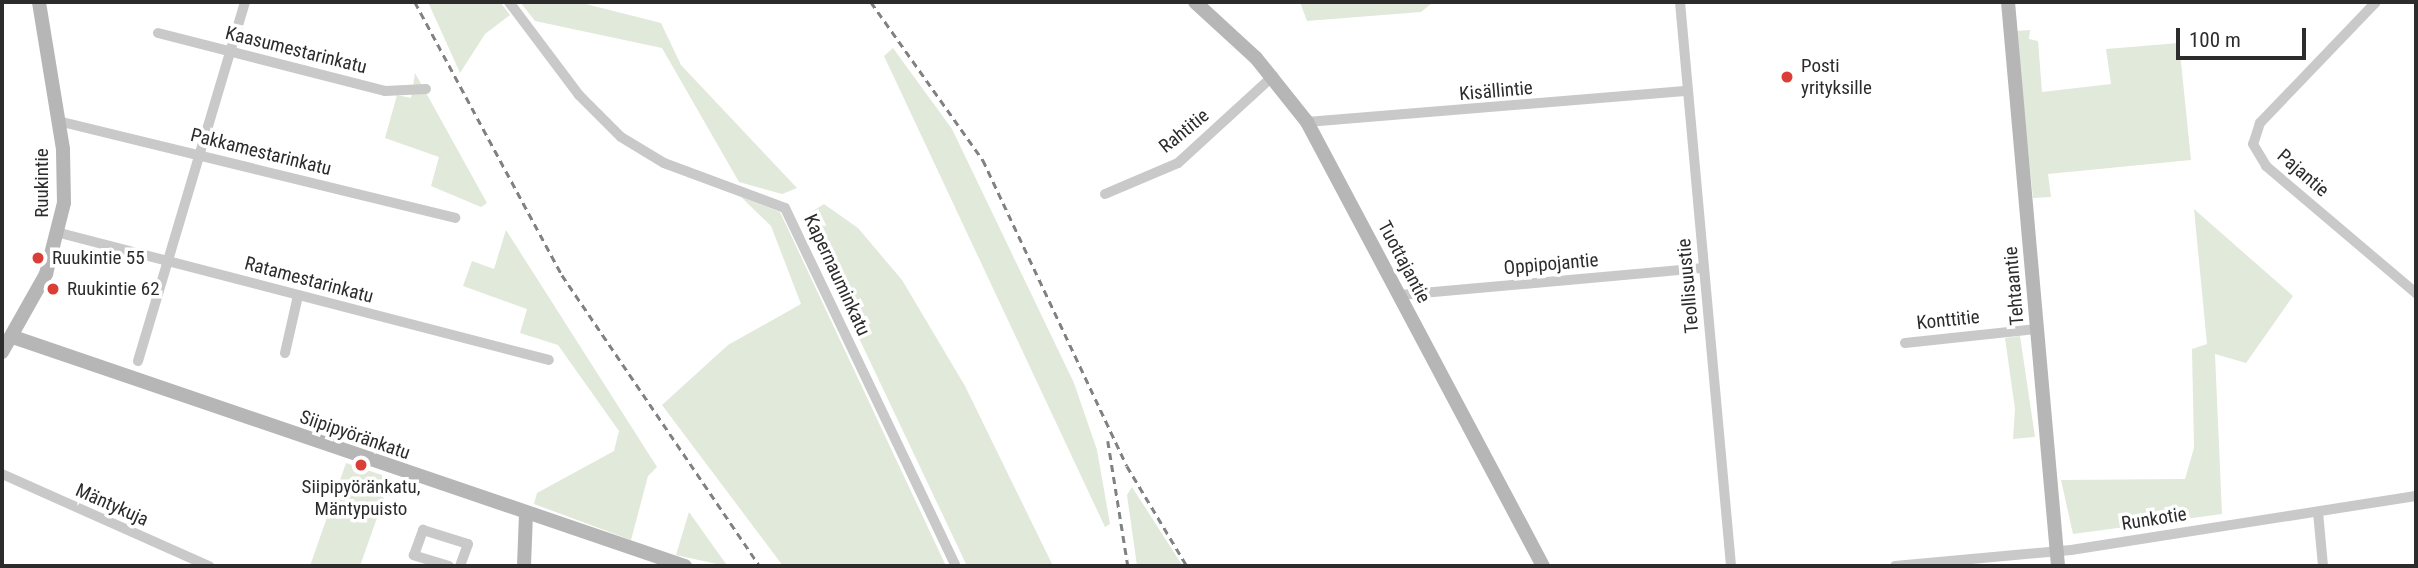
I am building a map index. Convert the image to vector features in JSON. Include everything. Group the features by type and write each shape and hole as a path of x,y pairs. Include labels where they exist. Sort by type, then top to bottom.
{"street":[{"name":"Ruukintie","path":"2,352 7,335 60,233 58,121 39,2"},
{"path":"138,361 245,2"},
{"name":"Kapernauminkatu","path":"509,2 579,95 621,137 664,163 785,208 956,566"},
{"name":"Tuottajantie","path":"1195,2 1273,76 1307,122 1543,566"},
{"name":"Teollisuustie","path":"1680,2 1731,566"},
{"name":"Tehtaantie","path":"2008,2 2058,559"},
{"name":"Pajantie","path":"2376,2 2260,123 2253,144 2266,166 2416,293"},
{"name":"Kaasumestarinkatu","path":"158,33 385,91 426,89"},
{"name":"Rahtitie","path":"1105,194 1178,163 1273,76"},
{"name":"Kisällintie","path":"1307,122 1688,91"},
{"name":"Pakkamestarinkatu","path":"58,121 455,218"},
{"name":"Ratamestarinkatu","path":"60,233 549,360"},
{"name":"Oppipojantie","path":"1400,295 1704,268"},
{"path":"285,353 298,296"},
{"name":"Konttitie","path":"1905,343 2037,329"},
{"name":"Siipipyöränkatu","path":"7,335 685,566"},
{"name":"Mäntykuja","path":"2,474 209,566"},
{"name":"Runkotie","path":"1895,566 2058,559 2416,496"},
{"path":"2318,512 2323,566"},
{"path":"524,566 526,513"},
{"path":"449,566 414,555 423,530 468,544 460,566"}],"green space":[{"path":"428,2 500,2 510,15 485,34 460,73"},
{"path":"520,2 578,2 661,23 681,65 797,188 782,194 739,182 662,48 535,21"},
{"path":"1300,2 1464,2 1431,4 1421,12 1307,21"},
{"path":"2030,30 2029,39 2038,41 2042,92 2111,84 2106,49 2179,43 2191,160 2048,174 2051,197 2033,198 2016,31"},
{"path":"893,48 952,129 1074,383 1097,450 1110,524 1105,527 884,56"},
{"path":"415,73 487,203 481,207 431,186 439,157 385,138 397,95 411,98"},
{"path":"741,197 780,212 946,566 783,566 662,405 728,345 801,304 771,226"},
{"path":"824,204 858,228 902,280 965,386 1053,566 967,566 802,218"},
{"path":"2194,209 2293,296 2246,363 2215,354 2222,514 2073,534 2061,480 2185,479 2194,448 2192,349 2207,344"},
{"path":"506,230 657,467 648,476 631,540 534,504 537,493 614,451 619,431 558,345 520,333 527,309 463,286 472,261 494,269"},
{"path":"2020,336 2035,437 2013,439 2015,409 2005,338"},
{"path":"346,463 391,478 360,566 310,566"},
{"path":"1132,487 1183,566 1137,566 1127,495"},
{"path":"689,512 726,564 726,566 676,555"}],"railway":[{"path":"415,2 562,275 760,566"},
{"path":"871,2 983,160 1127,466 1187,566"},
{"path":"1108,441 1128,566"}],"place":[{"name":"Posti yrityksille","path":"1787,77"},
{"name":"Ruukintie 55","path":"38,258"},
{"name":"Ruukintie 62","path":"53,289"},
{"name":"Siipipyöränkatu, Mäntypuisto","path":"361,465"}]}
